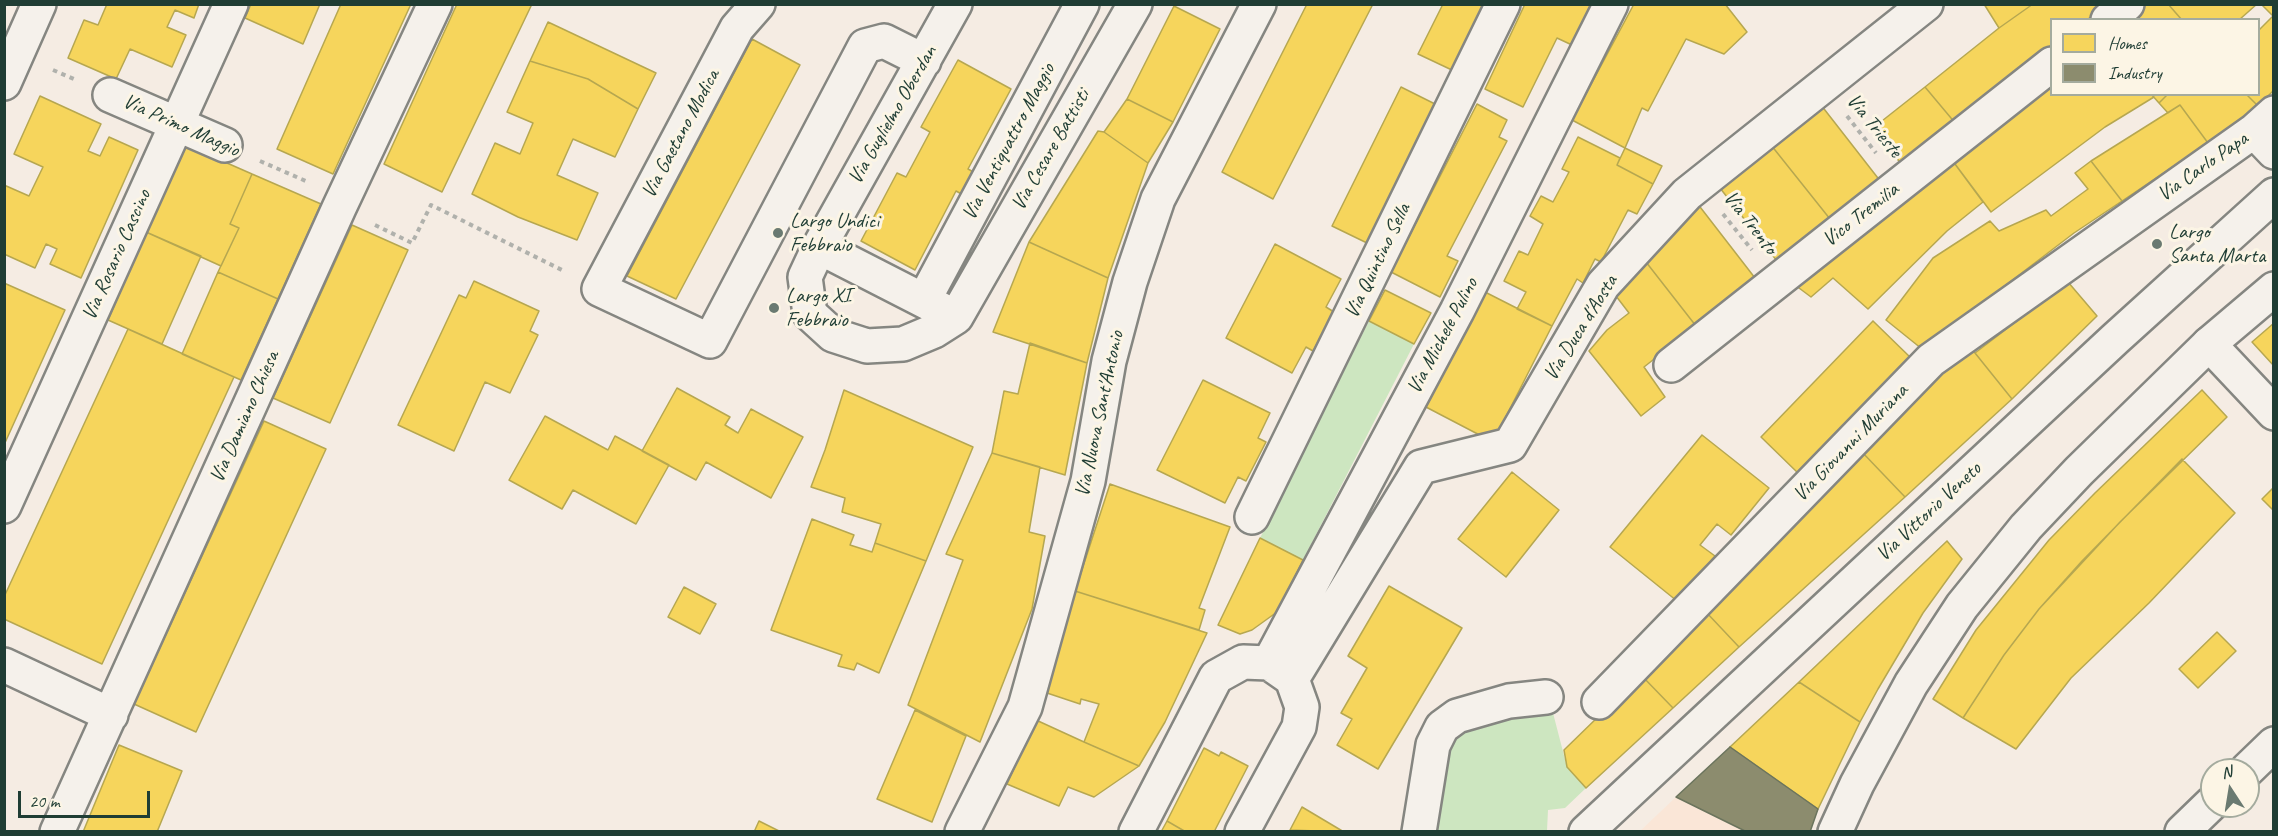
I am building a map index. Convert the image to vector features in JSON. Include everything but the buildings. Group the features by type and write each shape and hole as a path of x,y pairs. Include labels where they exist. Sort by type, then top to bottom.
{"street":[{"path":"11,69 39,4"},
{"name":"Via Rosario Cascino","path":"4,506 231,4"},
{"name":"Via Damiano Chiesa","path":"57,831 342,203 435,4"},
{"name":"Via Gaetano Modica","path":"758,4 737,28 599,289 710,341 865,46 884,41 924,61"},
{"name":"Via Guglielmo Oberdan","path":"955,4 824,236 805,276 810,314 833,335 867,346 903,344 934,331 962,307"},
{"name":"Via Ventiquattro Maggio","path":"930,290 1082,4"},
{"name":"Via Cesare Battisti","path":"962,307 1135,4"},
{"name":"Via Nuova Sant'Antonio","path":"962,831 1025,708 1088,481 1109,361 1130,282 1158,199 1259,4"},
{"name":"Via Quintino Sella","path":"1252,517 1503,4"},
{"name":"Via Michele Pulino","path":"1280,671 1611,4"},
{"name":"Via Duca d'Aosta","path":"1280,671 1421,467 1510,445 1603,285 1687,194 1926,4"},
{"name":"Vico Tremilia","path":"1671,365 2050,66"},
{"name":"Via Primo Maggio","path":"110,95 225,146"},
{"name":"Via Carlo Papa","path":"2131,218 2267,132"},
{"name":"Via Vittorio Veneto","path":"1586,831 2115,339 2274,195"},
{"name":"Via Giovanni Muriana","path":"1599,702 1931,360 2131,218"},
{"path":"824,236 962,307"},
{"path":"1835,831 1857,784 1911,684 1962,606 2026,528 2079,471 2209,344 2274,289"},
{"path":"2209,344 2274,413"},
{"path":"1136,831 1216,677 1243,662 1280,671 1302,707 1299,727 1242,831"},
{"path":"4,665 111,715"},
{"path":"1419,831 1433,745 1442,727 1457,716 1488,707 1509,701 1546,697"},
{"path":"2259,758 2274,744"},
{"path":"2181,831 2200,814"}],"path":[{"name":"Via Primo Maggio","path":"11,69 110,95"},
{"name":"Via Trieste","path":"1824,87 1900,184"},
{"name":"Via Primo Maggio","path":"225,146 342,203 412,243 431,205 564,271"},
{"name":"Via Trento","path":"1700,184 1777,282"}],"shaded area":[{"path":"1676,797 1747,831 1639,832"}],"green space":[{"path":"1369,321 1414,344 1303,560 1260,538"},
{"path":"1546,707 1553,713 1567,767 1586,788 1565,808 1548,810 1547,831 1428,832 1440,756 1453,734"}],"place":[{"name":"Largo Undici Febbraio","path":"778,233"},
{"name":"Largo Santa Marta","path":"2157,244"},
{"name":"Largo XI Febbraio","path":"774,308"}]}
